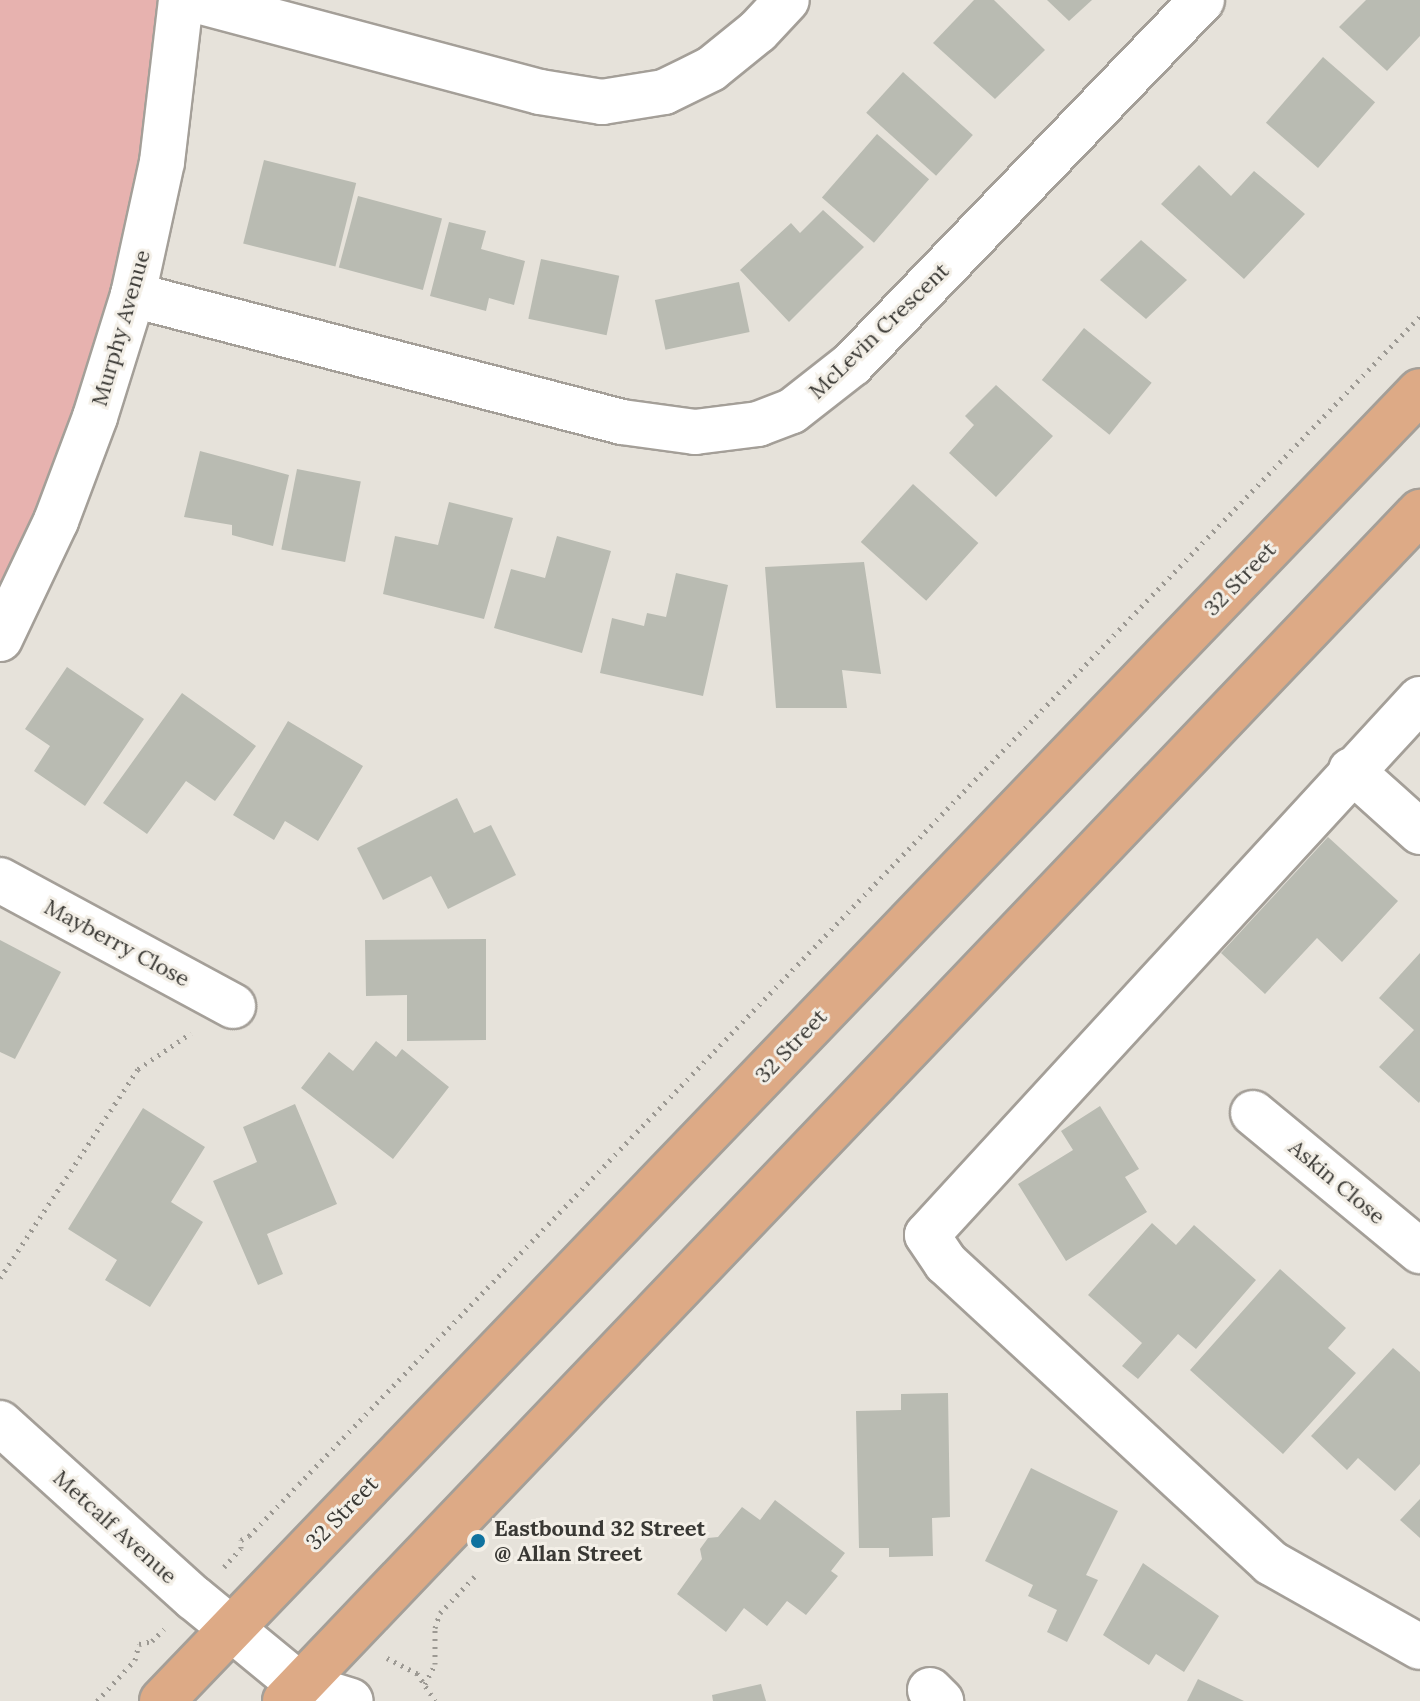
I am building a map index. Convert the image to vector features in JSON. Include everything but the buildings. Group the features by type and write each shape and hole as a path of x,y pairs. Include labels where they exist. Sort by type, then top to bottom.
{"main road":[{"name":"32 Street","path":"162,1701 1420,391"},
{"path":"297,1696 1420,512"}],"street":[{"name":"Murphy Avenue","path":"0,639 56,521 95,417 133,295 162,162 181,0"},
{"path":"194,0 540,92 602,102 664,92 711,69 758,31 787,0"},
{"name":"McLevin Crescent","path":"133,295 622,422 695,432 758,424 792,411 852,364 1202,0"},
{"path":"1420,699 1351,770 927,1235 946,1263 1271,1563 1420,1647"},
{"path":"1351,770 1420,832"},
{"name":"Mayberry Close","path":"0,880 233,1006"},
{"name":"Askin Close","path":"1253,1113 1420,1251"},
{"name":"Metcalf Avenue","path":"0,1423 231,1629 297,1696"},
{"path":"297,1696 351,1701"}],"path":[{"path":"241,1548 241,1540 271,1513 1420,316"},
{"path":"0,1278 138,1069 233,1006"},
{"path":"425,1684 435,1664 435,1628 440,1613 475,1576"},
{"path":"97,1701 135,1660 139,1644 145,1642"},
{"path":"395,1661 417,1673 435,1701"}],"shaded area":[{"path":"0,0 181,0 162,162 0,622"}],"place":[{"name":"Eastbound 32 Street @ Allan Street","path":"478,1541"}]}
